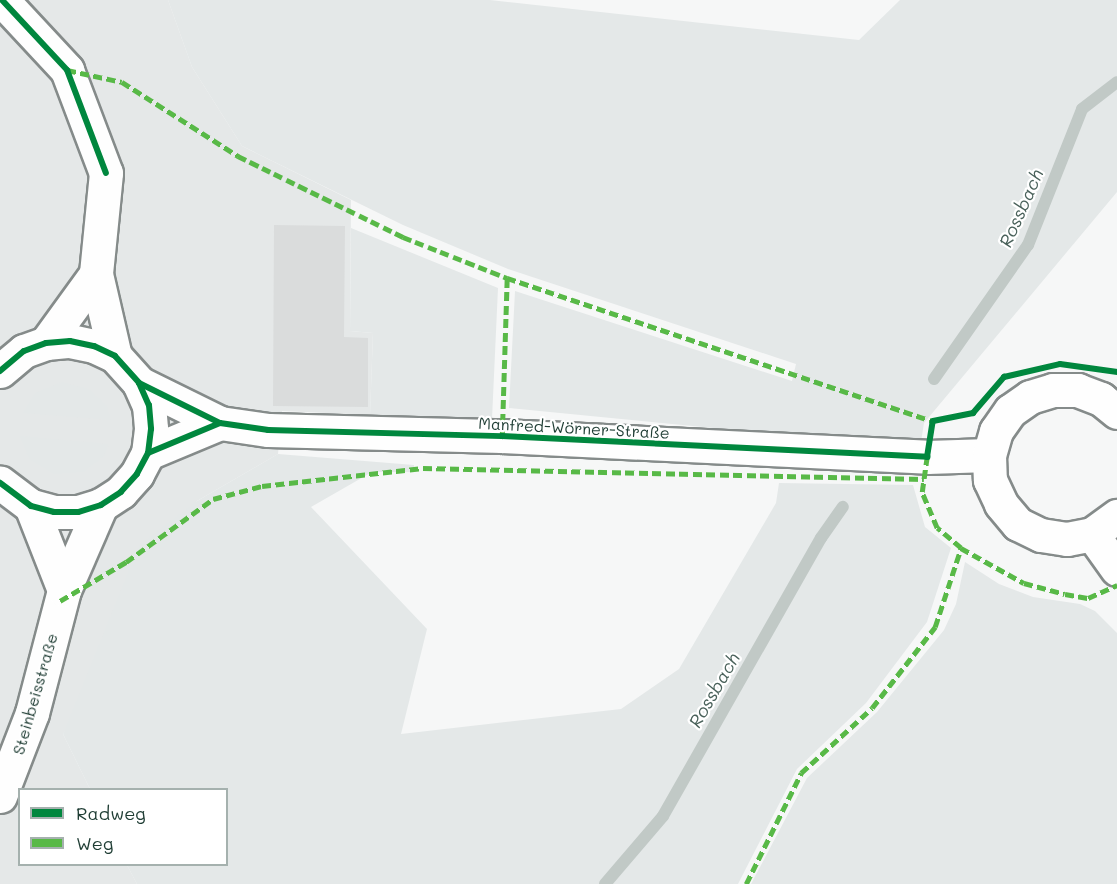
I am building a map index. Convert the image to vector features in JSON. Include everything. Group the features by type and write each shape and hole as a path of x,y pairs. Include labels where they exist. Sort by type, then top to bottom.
{"street":[{"path":"14,5 67,70 106,173 96,274 115,356"},
{"path":"46,343 96,274"},
{"name":"Manfred-Wörner-Straße","path":"0,371 24,351 46,343 70,341 115,356 140,383 149,405 151,429 148,453 137,474 121,492 101,505 66,512 31,506 0,483"},
{"name":"Manfred-Wörner-Straße","path":"140,383 220,423 268,430 502,436 927,457 989,455"},
{"path":"1117,412 1101,399 1078,390 1053,390 1030,397 1010,411 996,431 989,455 990,480 1001,504 1018,524 1041,536 1067,539 1104,525 1117,569"},
{"path":"148,453 220,423"},
{"name":"Steinbeisstraße","path":"0,796 32,713 64,590 101,505"},
{"path":"31,506 64,590"}],"shaded area":[{"path":"0,0 168,0 192,67 242,146 351,200 350,331 373,333 370,415 282,411 278,454 197,501 63,734 90,788 18,788 18,866 128,866 137,884 0,884"},
{"path":"168,0 490,0 859,40 900,0 1117,0 1117,192 924,423 921,442 785,435 509,408 515,291 792,381 796,364 508,269 403,225 242,146 192,67"},
{"path":"351,228 498,288 492,419 370,415 373,333 350,331"},
{"path":"62,382 89,389 107,406 111,420 23,413 35,393"},
{"path":"20,436 109,444 104,456 83,472 54,474 29,459"},
{"path":"278,454 414,465 414,472 372,472 311,507 427,629 401,734 621,709 679,669 776,503 779,483 913,485 925,527 951,548 927,622 866,703 797,769 738,884 137,884 128,866 228,866 228,788 90,788 63,734 139,545 197,501"},
{"path":"965,562 999,584 1033,597 1080,604 1095,611 1117,633 1117,884 751,884 807,778 877,712 944,630 956,604"}],"building":[{"path":"274,225 345,226 344,337 368,338 368,407 273,406"}],"waterway":[{"name":"Rossbach","path":"934,379 1028,245 1082,109 1117,82"},
{"name":"Rossbach","path":"605,884 663,816 821,538 843,507"}],"marked path":[{"path":"67,70 122,82 238,156 403,237 507,278 933,421"},
{"path":"502,436 507,278"},
{"path":"746,884 801,773 872,708 935,627 961,548 937,528 922,492 927,457"},
{"path":"60,601 126,562 213,499 262,486 423,468 924,479"},
{"path":"961,548 1024,583 1065,594 1088,598 1117,585"}],"cycle path":[{"path":"2,0 67,70 106,173"},
{"path":"0,371 24,351 46,343 70,341 94,346 115,356 139,383 149,405 151,429 148,453 137,474 121,492 101,505 78,512 54,512 31,506 0,483"},
{"path":"139,383 220,423 268,430 502,436 927,457 933,421 973,413 1004,377 1060,364 1117,372"},
{"path":"148,453 220,423"}]}
